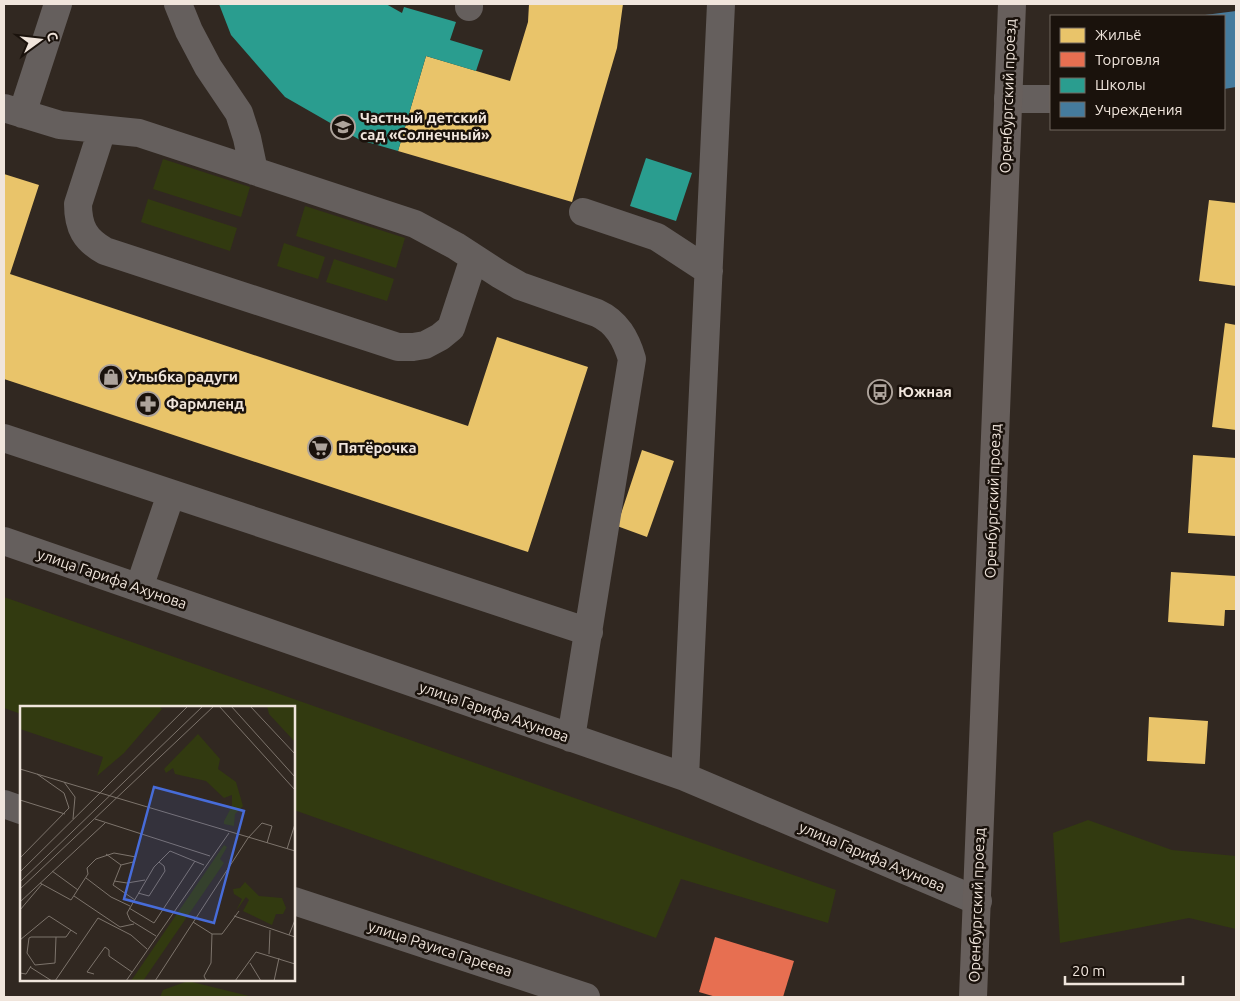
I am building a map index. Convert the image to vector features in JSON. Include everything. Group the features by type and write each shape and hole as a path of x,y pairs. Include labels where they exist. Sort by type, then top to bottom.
{"main road":[{"name":"Оренбургский проезд","path":"973,997 1012,4"}],"street":[{"path":"58,4 13,111 60,126 139,133 415,224 456,246 520,286 605,316 617,327 628,346 632,359 571,738"},
{"path":"178,4 189,31 208,67 239,113 254,171"},
{"path":"685,777 721,4"},
{"path":"1008,98 1050,99"},
{"path":"102,130 78,204 78,216 88,239 105,252 398,347 413,347 425,344 440,337 451,328 474,258"},
{"path":"583,212 657,237 709,271"},
{"path":"4,438 588,632"},
{"path":"140,588 170,494"},
{"name":"улица Гарифа Ахунова","path":"4,541 685,777 978,901"},
{"path":"4,804 20,810"},
{"name":"улица Рауиса Гареева","path":"295,900 586,997"}],"green space":[{"path":"163,159 250,187 241,217 153,189"},
{"path":"148,199 237,228 230,251 141,222"},
{"path":"305,206 405,238 396,268 296,236"},
{"path":"284,243 325,257 318,279 277,266"},
{"path":"334,259 394,279 387,301 326,282"},
{"path":"4,597 836,890 828,923 681,879 656,938 295,810 295,706 20,706 20,714 4,708"},
{"path":"1088,820 1172,850 1236,856 1236,929 1189,918 1060,943 1053,833"},
{"path":"188,981 253,997 160,997 163,990"}],"building: Жильё":[{"path":"529,4 623,4 617,48 572,202 398,151 426,56 510,81 528,22"},
{"path":"4,174 39,185 10,274 468,426 497,337 588,367 528,552 4,379"},
{"path":"1209,200 1236,203 1236,286 1199,281"},
{"path":"1225,323 1236,325 1236,430 1212,427"},
{"path":"642,450 674,461 647,537 617,526"},
{"path":"1193,455 1236,458 1236,536 1188,533"},
{"path":"1171,572 1236,576 1236,610 1225,610 1224,626 1168,622"},
{"path":"1149,717 1208,721 1205,764 1147,761"}],"building: Торговля":[{"path":"715,937 794,961 783,997 716,997 699,992"}],"building: Школы":[{"path":"219,4 386,4 402,13 404,7 456,22 450,40 483,50 476,71 426,56 398,151 360,140 285,97 231,35"},
{"path":"646,158 692,173 676,221 630,206"}],"building: Учреждения":[{"path":"1236,11 1236,87 1225,89 1225,15 1205,15"}],"place":[{"name":"Частный детский сад «Солнечный»","path":"343,127"},
{"name":"Улыбка радуги","path":"111,377"},
{"name":"Южная","path":"880,392"},
{"name":"Фармленд","path":"148,404"},
{"name":"Пятёрочка","path":"320,448"}]}
